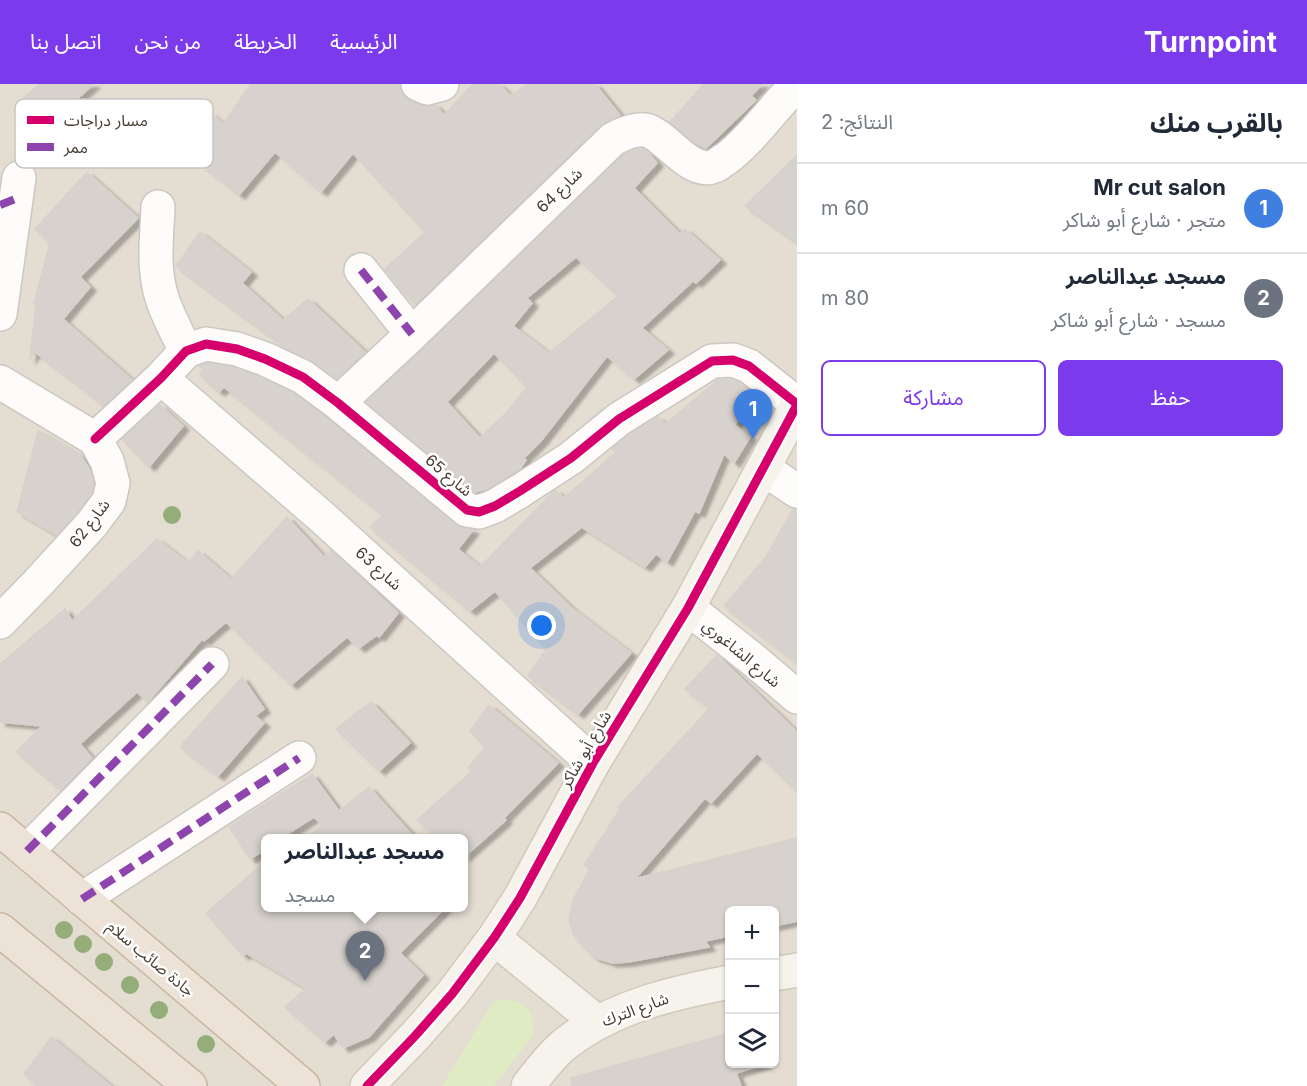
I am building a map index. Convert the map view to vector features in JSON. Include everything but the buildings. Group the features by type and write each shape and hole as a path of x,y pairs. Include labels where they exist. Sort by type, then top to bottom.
{"highway":[{"name":"جادة صائب سلام","path":"0,830 303,1086"},
{"path":"0,930 190,1086"}],"street":[{"path":"418,84 427,87 441,84"},
{"name":"شارع 64","path":"338,403 613,139 631,131 647,130 685,159 705,168 716,165 756,131 797,84"},
{"path":"0,314 11,194"},
{"path":"0,382 95,439 161,378 186,351 160,291 156,254 158,207"},
{"path":"361,270 412,334"},
{"name":"شارع 65","path":"186,351 206,344 237,350 265,358 303,377 338,403 467,510 479,512 495,506 520,491 571,458 619,419 712,362 733,360 749,366 797,404"},
{"name":"شارع 63","path":"161,378 323,518 593,763"},
{"name":"شارع أبو شاكر","path":"367,1086 452,994 494,938 520,898 593,763 688,608 797,404"},
{"name":"شارع 62","path":"0,622 38,584 91,525 109,501 113,483 107,461 95,439"},
{"path":"764,469 797,491"},
{"name":"شارع الشاغوري","path":"688,608 797,698"},
{"path":"27,851 212,664"},
{"path":"82,899 299,758"},
{"path":"494,938 597,1022"},
{"path":"779,973 797,970"},
{"name":"شارع الترك","path":"528,1086 563,1045 597,1022 620,1011 686,990 725,983"}],"shaded area":[{"path":"0,84 797,84 797,1086 0,1086"}],"green space":[{"path":"508,999 521,1003 529,1010 533,1020 533,1035 494,1086 442,1086 493,1002"}],"marked path":[{"path":"0,205 15,199"},
{"path":"361,270 412,334"},
{"path":"27,851 212,664"},
{"path":"82,899 299,758"}],"cycle path":[{"path":"95,439 161,378 186,351 206,344 237,349 303,377 338,403 467,510 479,512 495,506 571,458 619,419 712,361 733,360 749,366 797,404"},
{"path":"367,1086 452,994 494,938 520,898 593,763 688,608 797,405"}],"place":[{"name":"Mr cut salon","path":"753,439"},
{"name":"مسجد عبدالناصر","path":"365,981"}]}
